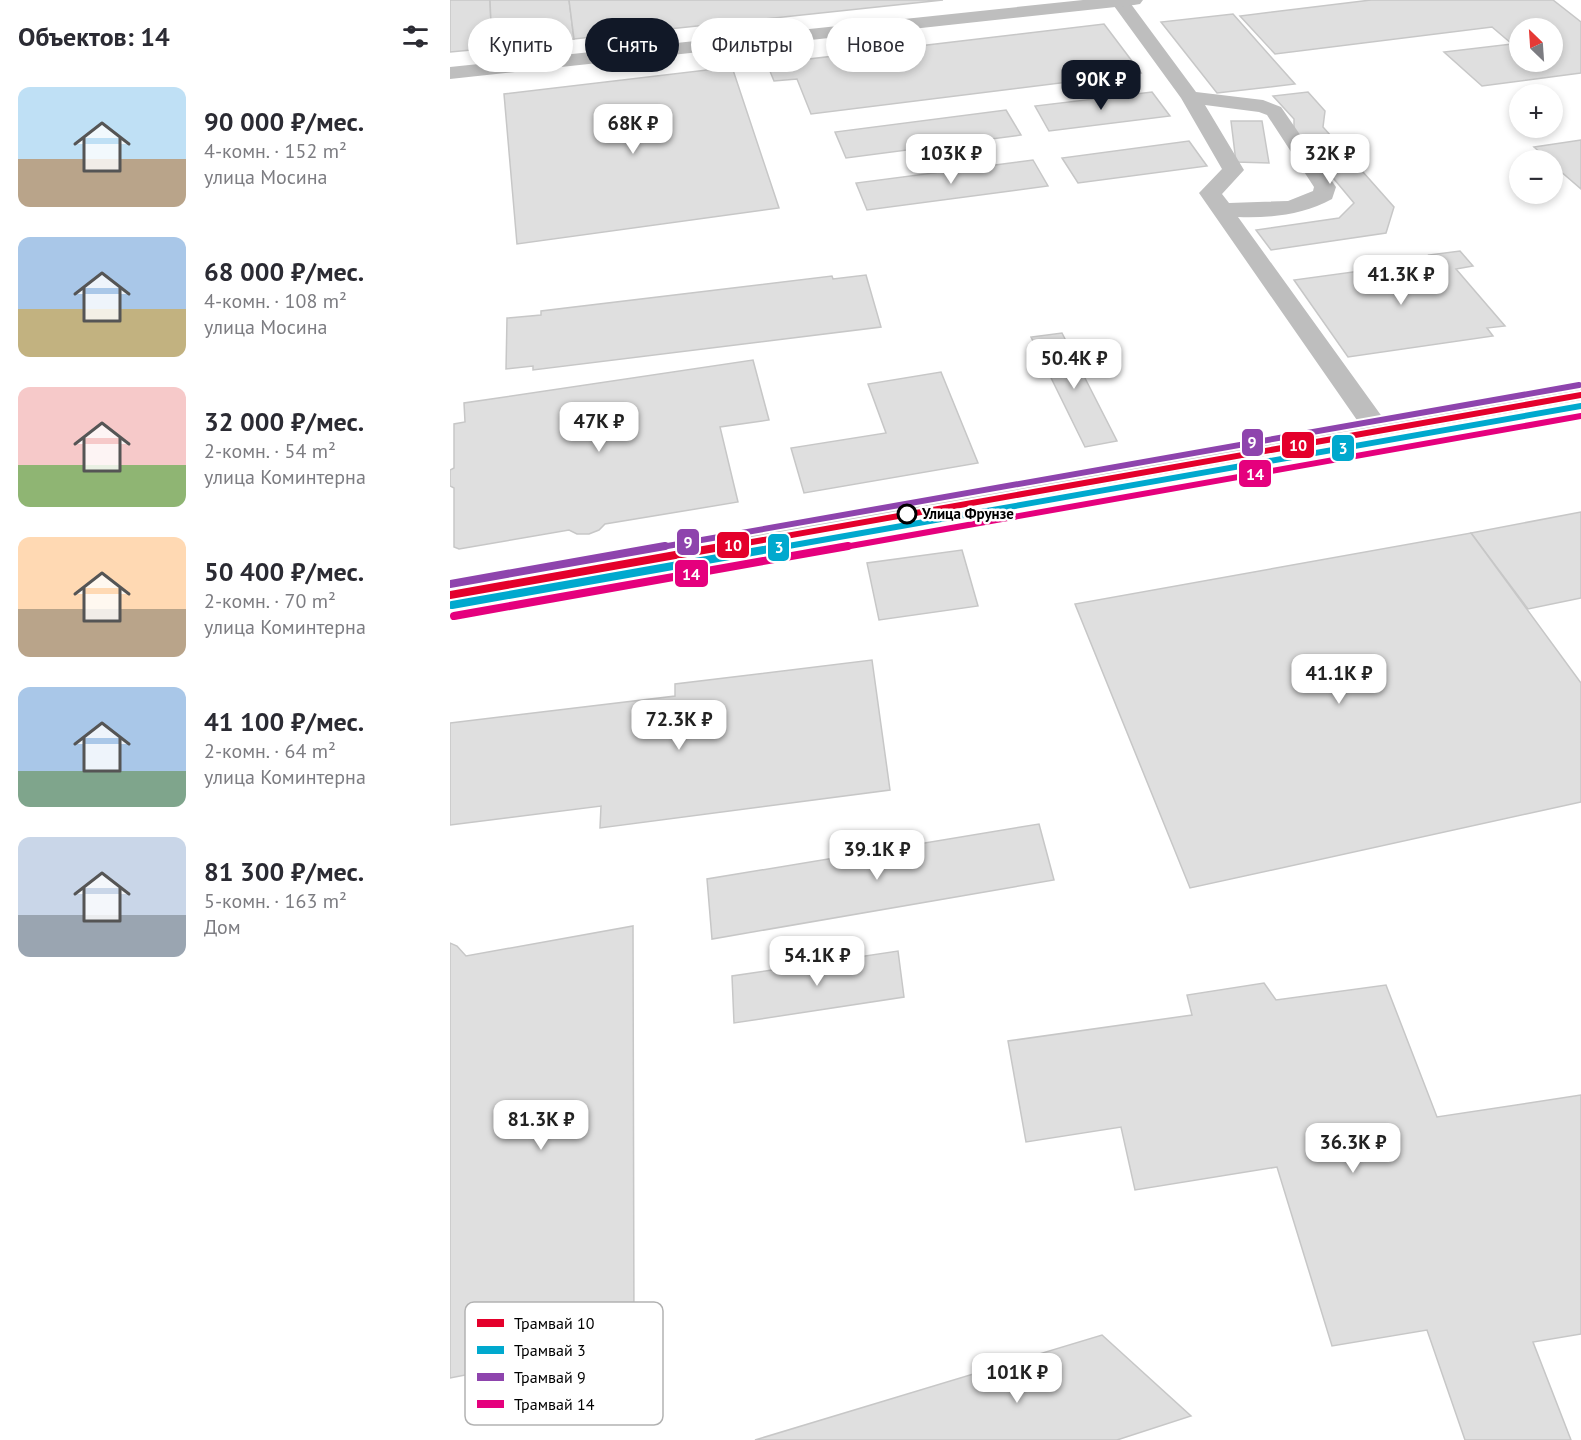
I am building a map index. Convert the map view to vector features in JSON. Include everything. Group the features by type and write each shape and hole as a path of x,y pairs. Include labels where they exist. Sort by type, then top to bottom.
{"street":[{"path":"450,73 1127,1 1190,97 1233,170 1210,193 1376,428"},
{"path":"1190,97 1263,106 1274,111 1325,187 1324,194 1291,208 1222,210"},
{"path":"450,590 1581,392"}],"building":[{"path":"450,0 490,0 491,18 468,18 468,50 450,52"},
{"path":"490,0 569,0 571,18 491,18"},
{"path":"569,0 943,0 773,18 691,18 691,27 679,28 679,18 585,18 585,38 574,39"},
{"path":"1371,0 1553,0 1581,22 1581,73 1482,86 1444,52 1509,44 1509,72 1563,72 1563,18 1509,18 1509,41 1492,27 1275,54 1240,16"},
{"path":"1233,14 1295,84 1217,93 1161,22"},
{"path":"1104,24 1141,73 811,114 797,79 774,81 770,72 814,72 814,58 826,57 826,72 926,72 926,45"},
{"path":"691,72 734,72 779,208 517,244 504,94"},
{"path":"1152,92 1170,116 1049,131 1035,106"},
{"path":"1308,92 1325,111 1323,127 1394,207 1386,233 1271,250 1256,230 1339,218 1354,203 1294,131 1294,119 1273,96"},
{"path":"1006,110 1021,135 846,158 835,132"},
{"path":"1231,121 1262,121 1269,163 1236,162"},
{"path":"1581,140 1581,189 1563,173 1563,150 1537,150 1534,147"},
{"path":"1189,141 1207,166 1078,183 1062,158"},
{"path":"1033,160 1048,186 867,210 856,183"},
{"path":"1460,251 1473,266 1456,269 1505,326 1487,328 1493,336 1348,357 1294,280 1434,261 1429,255"},
{"path":"866,275 881,327 533,370 533,366 506,369 507,318 541,315 541,311 832,276 833,279"},
{"path":"1062,333 1117,441 1085,447 1031,337"},
{"path":"753,360 769,420 720,427 738,502 605,524 599,530 589,534 577,534 569,530 459,549 454,547 454,488 450,486 450,470 454,468 454,424 465,422 464,403"},
{"path":"941,372 978,463 804,493 791,448 886,433 868,384"},
{"path":"1581,512 1581,598 1528,609 1471,533"},
{"path":"1471,533 1581,683 1581,802 1190,888 1075,604"},
{"path":"962,550 978,606 879,620 867,563"},
{"path":"872,660 890,790 600,828 601,806 450,825 450,723 675,696 675,684"},
{"path":"1039,824 1054,880 712,939 707,879"},
{"path":"633,926 634,1302 465,1302 465,1375 450,1378 450,943 457,946 466,956"},
{"path":"898,951 904,997 734,1023 732,976"},
{"path":"1264,983 1276,1000 1386,985 1437,1117 1581,1095 1581,1334 1533,1342 1571,1440 1465,1440 1427,1330 1332,1346 1277,1167 1135,1190 1121,1127 1026,1142 1008,1041 1192,1015 1187,995"},
{"path":"1102,1335 1191,1416 1117,1440 755,1440"}],"tram line":[{"name":"9","path":"450,584 1579,385"},
{"name":"10","path":"450,595 1581,395"},
{"name":"3","path":"452,605 1581,406"},
{"name":"14","path":"454,616 1581,416"}],"place":[{"name":"Улица Фрунзе","path":"907,514"}]}
